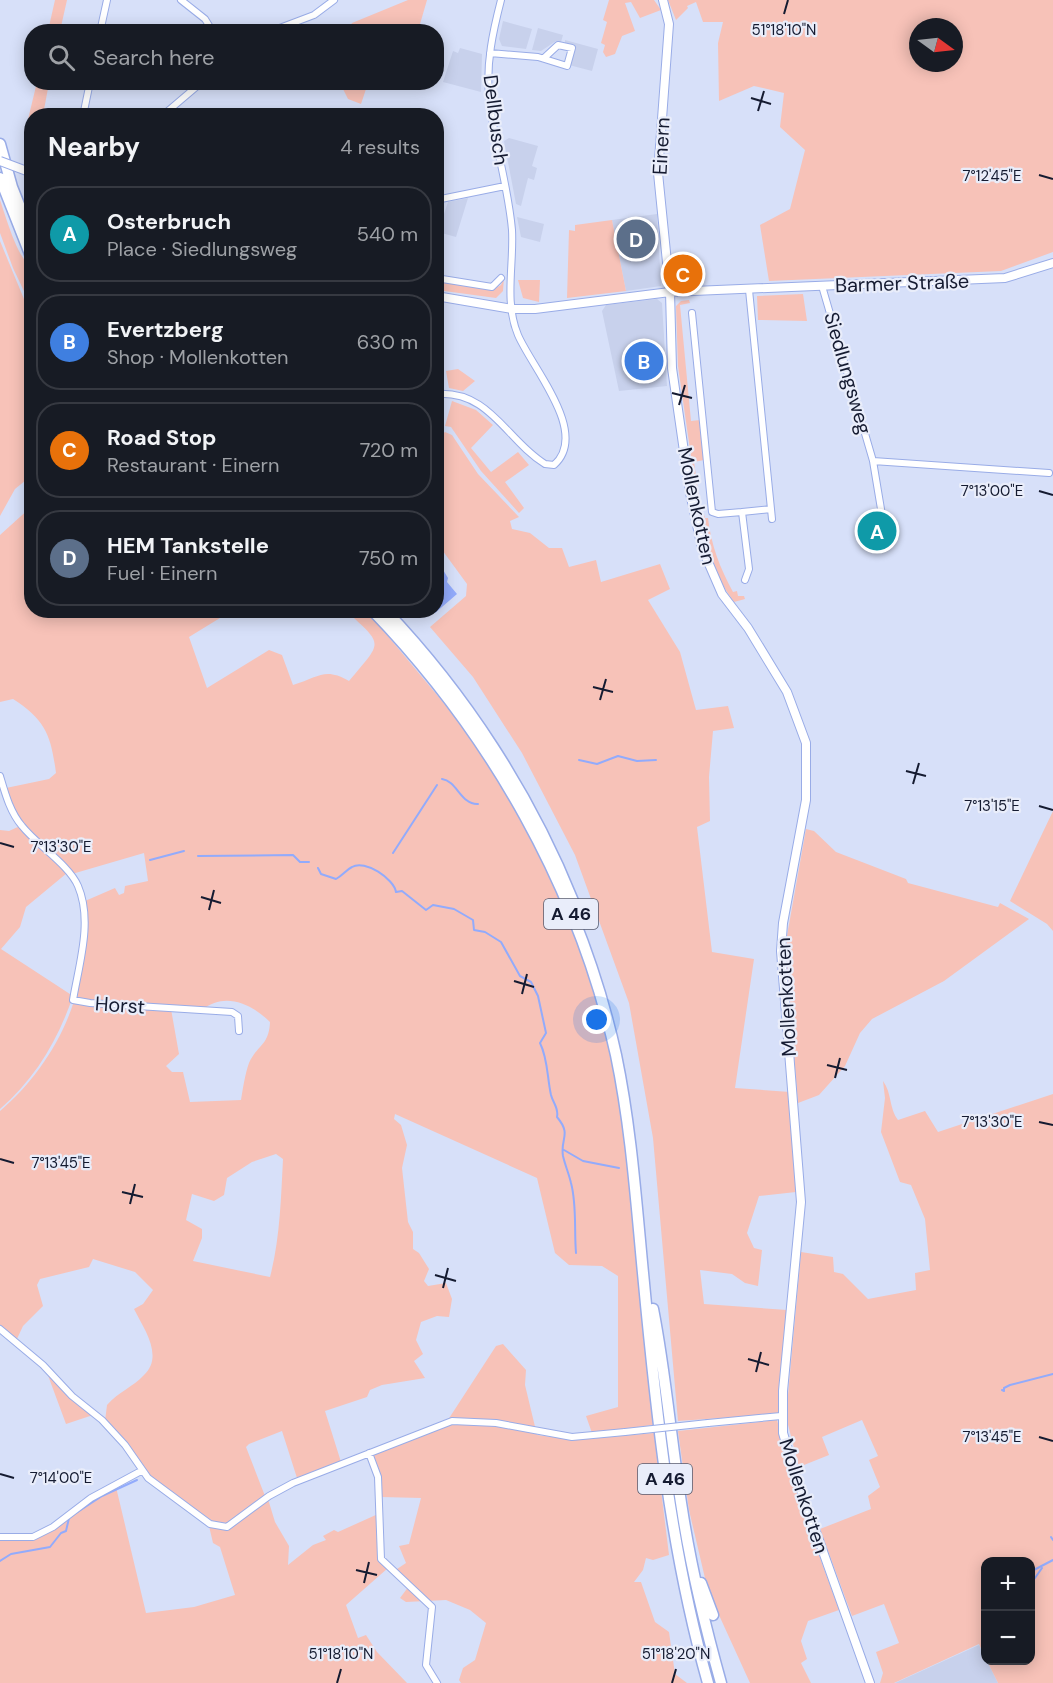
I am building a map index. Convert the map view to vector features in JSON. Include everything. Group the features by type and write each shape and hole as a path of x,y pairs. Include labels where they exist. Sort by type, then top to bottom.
{"highway":[{"path":"0,144 12,187 24,217"},
{"path":"0,178 24,241"},
{"name":"A 46","path":"380,618 446,695 514,796 556,878 599,994 615,1054 631,1148 658,1422 670,1510 686,1597 708,1683"},
{"name":"A 46","path":"392,618 455,693 513,779 557,862 595,959 617,1034 632,1109 651,1298 666,1375 676,1468 689,1552 721,1683"},
{"path":"689,1552 713,1615"}],"main road":[{"name":"Einern","path":"663,0 669,24 658,173 670,292"},
{"path":"0,161 24,170"},
{"name":"Barmer Straße","path":"444,297 512,309 555,307 670,292 1005,278 1053,263"},
{"name":"Mollenkotten","path":"670,292 672,368 690,493 702,548 722,594 748,628 787,692 806,743 806,801 781,937 782,984 801,1202 782,1416 783,1433 796,1476 870,1683"}],"street":[{"path":"102,24 107,0"},
{"path":"181,0 208,24"},
{"path":"290,24 314,15 334,0"},
{"name":"Dellbusch","path":"444,395 463,396 481,404 545,464 554,465 562,458 567,440 565,428 545,382 517,333 512,309 512,231 489,93 490,52 501,0"},
{"name":"Dellbusch","path":"490,52 544,58 567,66 572,48 558,45 544,58"},
{"path":"84,108 88,90"},
{"path":"171,108 193,90"},
{"name":"Dellbusch","path":"444,198 505,186"},
{"path":"444,279 492,287 501,278"},
{"name":"Siedlungsweg","path":"822,286 873,461 882,515"},
{"path":"749,290 772,519"},
{"path":"692,313 712,512 718,514 771,509"},
{"name":"Siedlungsweg","path":"873,461 1049,473"},
{"path":"742,512 749,569 745,580"},
{"name":"Horst","path":"0,776 13,813 22,826 78,886 84,911 85,928 73,999 90,1003 232,1012 238,1016 239,1031"},
{"path":"0,1329 43,1365 72,1396 102,1420 126,1445 141,1471 210,1524 219,1527 227,1527 293,1482 452,1421 496,1423 573,1437 782,1416"},
{"path":"369,1453 378,1477 381,1559 432,1607 426,1665 437,1683"},
{"path":"0,1537 33,1537 53,1527 91,1498 141,1471"}],"shaded area":[{"path":"55,0 67,0 62,24 50,24"},
{"path":"408,0 427,0 420,24 352,23"},
{"path":"609,0 654,0 661,10 640,18 631,2 625,3 635,31 622,36 615,54 606,57 603,52 605,45 601,43 607,22 603,20"},
{"path":"668,0 1053,0 1053,252 1001,271 769,281 760,225 790,209 805,150 780,127 784,93 754,86 719,101 718,43 723,22 703,22 696,2 687,6 688,8 676,20"},
{"path":"503,21 532,29 526,49 502,46 499,39"},
{"path":"538,28 563,35 561,42 556,41 541,51 532,50"},
{"path":"565,40 598,49 592,71 569,65 575,46 565,43"},
{"path":"460,48 482,54 481,92 444,82 453,51 458,53"},
{"path":"35,90 48,90 44,108 31,108"},
{"path":"344,90 366,90 361,104 348,99"},
{"path":"509,138 538,146 532,166 537,168 534,180 528,178 521,206 516,204 504,141"},
{"path":"468,198 456,237 444,234 444,214 448,202"},
{"path":"0,200 24,259 24,291 13,268 0,233"},
{"path":"657,214 661,286 626,291 612,220"},
{"path":"517,217 544,224 540,242 521,237"},
{"path":"612,220 626,291 567,298 569,230 575,231 575,225"},
{"path":"0,241 24,299 24,482 15,489 0,516"},
{"path":"504,277 503,291 496,298 444,291 444,282 494,289 501,285"},
{"path":"518,280 540,280 539,302 523,298"},
{"path":"803,294 807,321 758,320 757,296"},
{"path":"657,299 662,303 667,386 619,391 602,311 606,305"},
{"path":"689,300 690,303 680,305 691,421 700,420 704,460 694,462 701,511 699,512 678,366 676,306 681,301"},
{"path":"458,369 475,381 463,391 449,388 446,371"},
{"path":"452,401 476,410 493,425 471,448 491,472 518,452 529,465 505,482 524,508 519,513 481,471 451,427 445,426"},
{"path":"444,433 452,435 478,474 519,517 510,521 512,529 530,533 549,548 562,548 569,567 596,560 601,582 660,564 670,589 648,600 680,652 696,710 728,706 734,728 713,731 709,777 710,821 697,827 712,952 754,959 735,1088 790,1092 796,1192 759,1196 747,1233 754,1248 762,1250 758,1286 745,1283 732,1274 700,1270 704,1304 787,1310 778,1414 678,1421 653,1138 629,1003 575,855 522,753 473,677 430,627 440,618 444,618 444,615 466,596 467,584 444,553"},
{"path":"24,513 24,618 220,618 189,637 207,688 269,650 282,655 293,685 328,674 349,681 373,651 374,644 368,631 354,618 373,618 477,743 510,797 561,894 601,1010 623,1106 653,1425 592,1433 586,1416 618,1407 618,1276 602,1266 569,1265 555,1253 537,1178 395,1114 394,1119 401,1125 407,1145 402,1168 408,1222 413,1232 413,1249 419,1253 429,1269 424,1281 428,1286 446,1283 452,1299 449,1317 437,1316 421,1322 416,1340 423,1354 414,1361 425,1378 382,1385 370,1390 367,1397 325,1411 341,1462 297,1478 282,1431 249,1444 246,1447 265,1496 228,1523 214,1522 148,1476 105,1421 107,1405 144,1375 150,1368 152,1359 150,1342 134,1309 143,1304 153,1290 135,1272 93,1259 89,1267 40,1279 37,1285 43,1306 23,1326 16,1341 0,1327 0,1111 24,1088 54,1047 74,1001 171,1009 179,1054 166,1066 172,1072 183,1072 190,1102 241,1100 249,1063 265,1041 270,1022 247,1005 238,1002 220,1001 202,1010 76,999 87,938 85,901 115,888 119,895 124,893 125,886 148,881 144,853 72,874 21,823 6,788 49,779 56,773 52,749 45,730 33,714 13,699 0,702 0,535","holes":["276,1154 283,1159 281,1203 270,1277 193,1261 202,1238 202,1229 186,1220 192,1194 214,1201 224,1195 227,1178 252,1162"]},
{"path":"704,514 705,518 708,518 714,547 728,583 733,592 737,591 738,596 744,596 745,599 734,602 716,572 701,527 699,515"},
{"path":"1053,811 1053,931 1047,924 1010,901"},
{"path":"20,826 67,873 26,907 20,927 1,949 73,996 53,1043 35,1072 0,1109 0,830 9,831"},
{"path":"806,829 814,831 836,852 906,879 908,883 998,907 1000,903 1029,919 944,981 872,1019 860,1033 845,1066 819,1095 798,1103 785,947"},
{"path":"883,1081 898,1120 925,1111 938,1132 1053,1094 1053,1683 998,1683 989,1665 1035,1665 1035,1557 981,1557 981,1649 979,1644 894,1683 880,1683 883,1673 876,1652 899,1643 884,1604 852,1616 820,1529 871,1509 868,1496 880,1487 869,1460 878,1456 862,1420 822,1437 829,1455 799,1467 786,1417 801,1252 833,1257 834,1272 843,1274 868,1299 916,1290 915,1273 930,1270 925,1219 911,1185 900,1182 881,1132 885,1098"},
{"path":"503,1344 526,1370 525,1385 537,1435 576,1440 654,1433 669,1555 653,1560 646,1558 643,1570 634,1582 641,1582 655,1622 669,1632 675,1674 687,1683 461,1683 459,1680 463,1668 475,1660 486,1623 470,1610 446,1600 406,1602 400,1598 409,1586 394,1571 406,1563 399,1546 409,1544 421,1498 381,1497 372,1454 444,1426 496,1346"},
{"path":"46,1370 93,1415 66,1424"},
{"path":"777,1420 801,1506 839,1610 808,1621 801,1641 807,1659 801,1663 811,1683 750,1683 708,1591 689,1510 678,1431"},
{"path":"116,1487 146,1613 194,1607 235,1595 220,1547 213,1543 209,1526 227,1529 268,1499 275,1522 289,1546 288,1565 313,1545 326,1540 323,1536 334,1530 338,1532 378,1514 379,1559 388,1568 346,1605 358,1638 366,1635 377,1652 407,1683 0,1683 0,1539 33,1538 92,1498"},
{"path":"979,1645 981,1665 989,1665 998,1683 895,1683"}],"water":[{"path":"444,571 448,578 447,582 457,594 444,605"}],"waterway":[{"path":"579,760 597,764 618,756 637,761 656,760"},
{"path":"442,779 452,784 467,801 478,804"},
{"path":"393,853 437,785"},
{"path":"150,860 184,851"},
{"path":"198,856 293,855 300,862 309,862"},
{"path":"318,868 321,874 336,879 358,865 371,868 385,876 396,892 402,891 426,910 433,905 454,909 473,920 474,930 485,932 501,942 520,976 531,982 538,996 546,1033 540,1043 546,1062 551,1095 557,1108 557,1117 565,1133 562,1150 573,1191 576,1253"},
{"path":"564,1150 583,1161 619,1168"},
{"path":"1002,1390 1004,1391 1004,1388 1010,1385 1053,1374"},
{"path":"76,1513 102,1496 137,1480"},
{"path":"0,1561 11,1554 50,1547 61,1533 66,1531 69,1518"},
{"path":"1035,1569 1053,1560"},
{"path":"1035,1578 1042,1568"}],"place":[{"name":"HEM Tankstelle","path":"636,239"},
{"name":"Road Stop","path":"683,274"},
{"name":"Evertzberg","path":"644,361"},
{"name":"Osterbruch","path":"877,531"}]}
